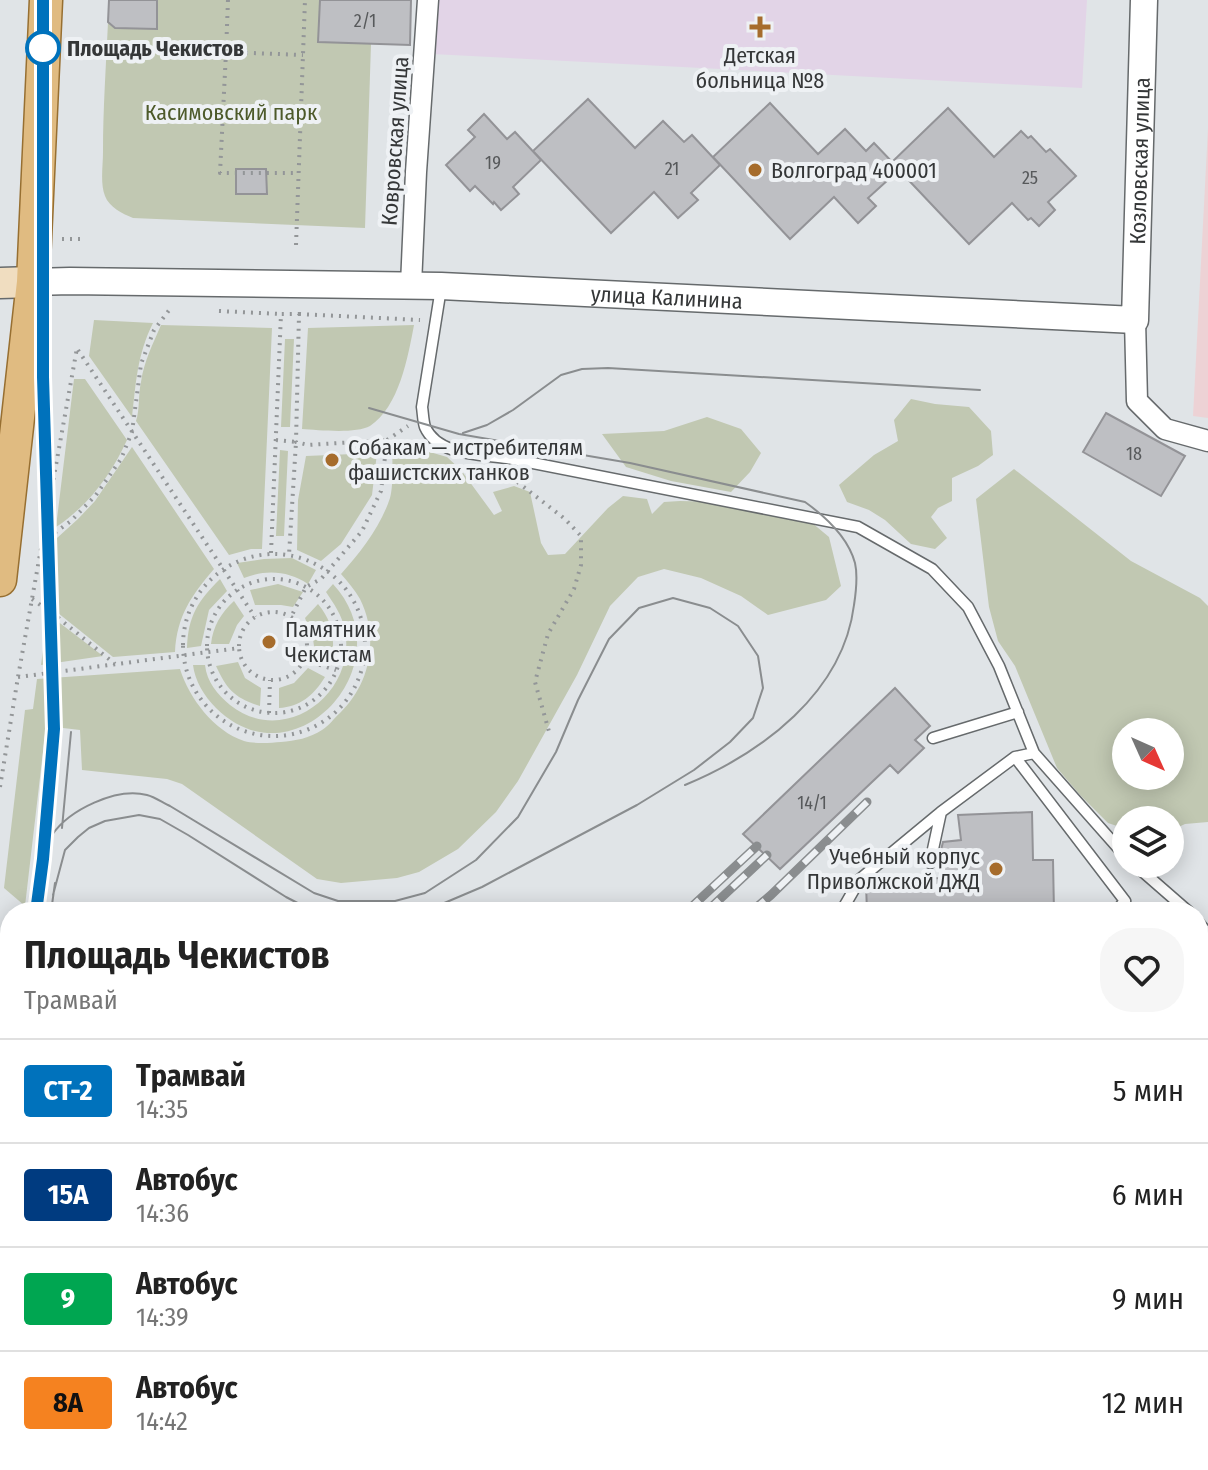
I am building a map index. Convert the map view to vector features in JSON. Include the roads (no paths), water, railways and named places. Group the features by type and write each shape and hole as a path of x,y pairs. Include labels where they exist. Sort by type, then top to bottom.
{"main road":[{"path":"0,580 33,282 46,0"},
{"path":"0,283 33,282"}],"street":[{"name":"Ковровская улица","path":"411,285 428,0"},
{"name":"Козловская улица","path":"1135,320 1144,0"},
{"name":"улица Калинина","path":"33,282 441,286 1135,320"},
{"path":"1135,320 1137,401 1165,429 1208,441"}],"lane":[{"path":"441,286 422,407 424,426 439,445 456,451 858,527 932,569 968,607 999,666 1034,753 1112,841"},
{"path":"933,738 1018,712"},
{"path":"847,902 860,879 941,812 1015,757 1034,753"},
{"path":"1015,757 1124,902"},
{"path":"930,863 941,812"},
{"path":"1150,878 1178,902"}],"tram line":[{"name":"СТ-2","path":"37,902 54,729 43,377 43,0"},
{"path":"463,433 487,425 513,410 561,375 582,369 980,390"},
{"path":"369,408 459,434 630,463 805,502 835,528 852,554 857,579 847,637 834,666 816,692 769,737 742,756 685,785"},
{"path":"43,859 52,835 81,809 121,794 135,793 150,796 170,806 314,893 338,901 395,901 425,893 476,860 518,817 556,752 609,639 639,608 673,598 710,608 738,626 758,656 763,688 753,718 730,742 694,770 637,805 482,887 447,902"},
{"path":"37,902 54,729"},
{"path":"62,828 71,732"},
{"path":"53,895 65,850 78,837 105,821 139,815 160,819 296,902"},
{"path":"52,902 55,883"}],"railway":[{"path":"763,902 867,802"},
{"path":"697,902 757,846"},
{"path":"717,902 767,855"}],"place":[{"name":"Детская больница №8","path":"760,27"},
{"name":"Площадь Чекистов","path":"43,48"},
{"name":"Волгоград 400001","path":"755,170"},
{"name":"Собакам — истребителям фашистских танков","path":"332,460"},
{"name":"Памятник Чекистам","path":"269,642"},
{"name":"Учебный корпус Приволжской ДЖД","path":"996,869"}],"park label":[{"name":"Касимовский парк","path":"231,112"}]}
